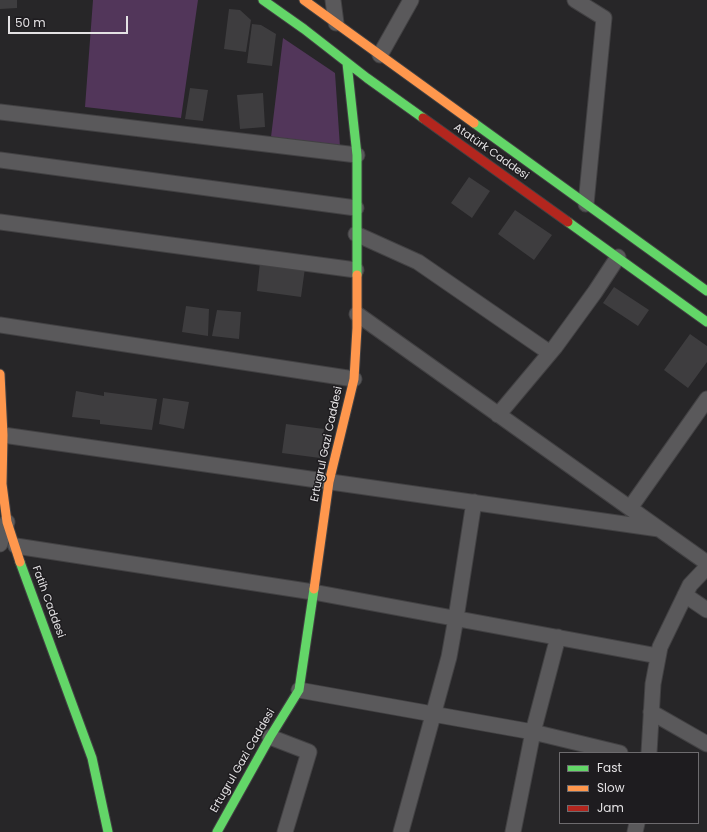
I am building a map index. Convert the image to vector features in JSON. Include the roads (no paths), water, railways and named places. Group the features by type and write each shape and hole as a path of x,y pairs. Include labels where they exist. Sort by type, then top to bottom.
{"street":[{"name":"Atatürk Caddesi","path":"263,0 347,63 707,322"},
{"path":"304,0 707,291"},
{"path":"333,0 336,23"},
{"path":"380,55 411,0"},
{"path":"575,0 604,18 586,204"},
{"name":"Ertugrul Gazi Caddesi","path":"217,832 270,737 299,690 329,482 354,379 357,314 357,155 347,63"},
{"path":"0,112 357,155"},
{"path":"0,160 356,208"},
{"path":"0,222 356,270"},
{"path":"356,234 418,262 550,354"},
{"path":"498,414 550,354 595,292 618,257"},
{"path":"357,314 707,563"},
{"path":"0,325 354,379"},
{"name":"Fatih Caddesi","path":"0,374 3,435 2,498 7,522 32,596 92,758 108,832"},
{"path":"630,508 707,399"},
{"path":"3,435 659,529"},
{"path":"401,832 449,657 474,502"},
{"path":"0,544 7,522"},
{"path":"16,546 313,592 658,656"},
{"path":"649,752 653,684 660,647 690,585 707,567"},
{"path":"685,595 707,610"},
{"path":"513,832 533,732 558,637"},
{"path":"299,690 533,732 616,752"},
{"path":"651,712 707,744"},
{"path":"270,737 309,752 285,832"}]}
